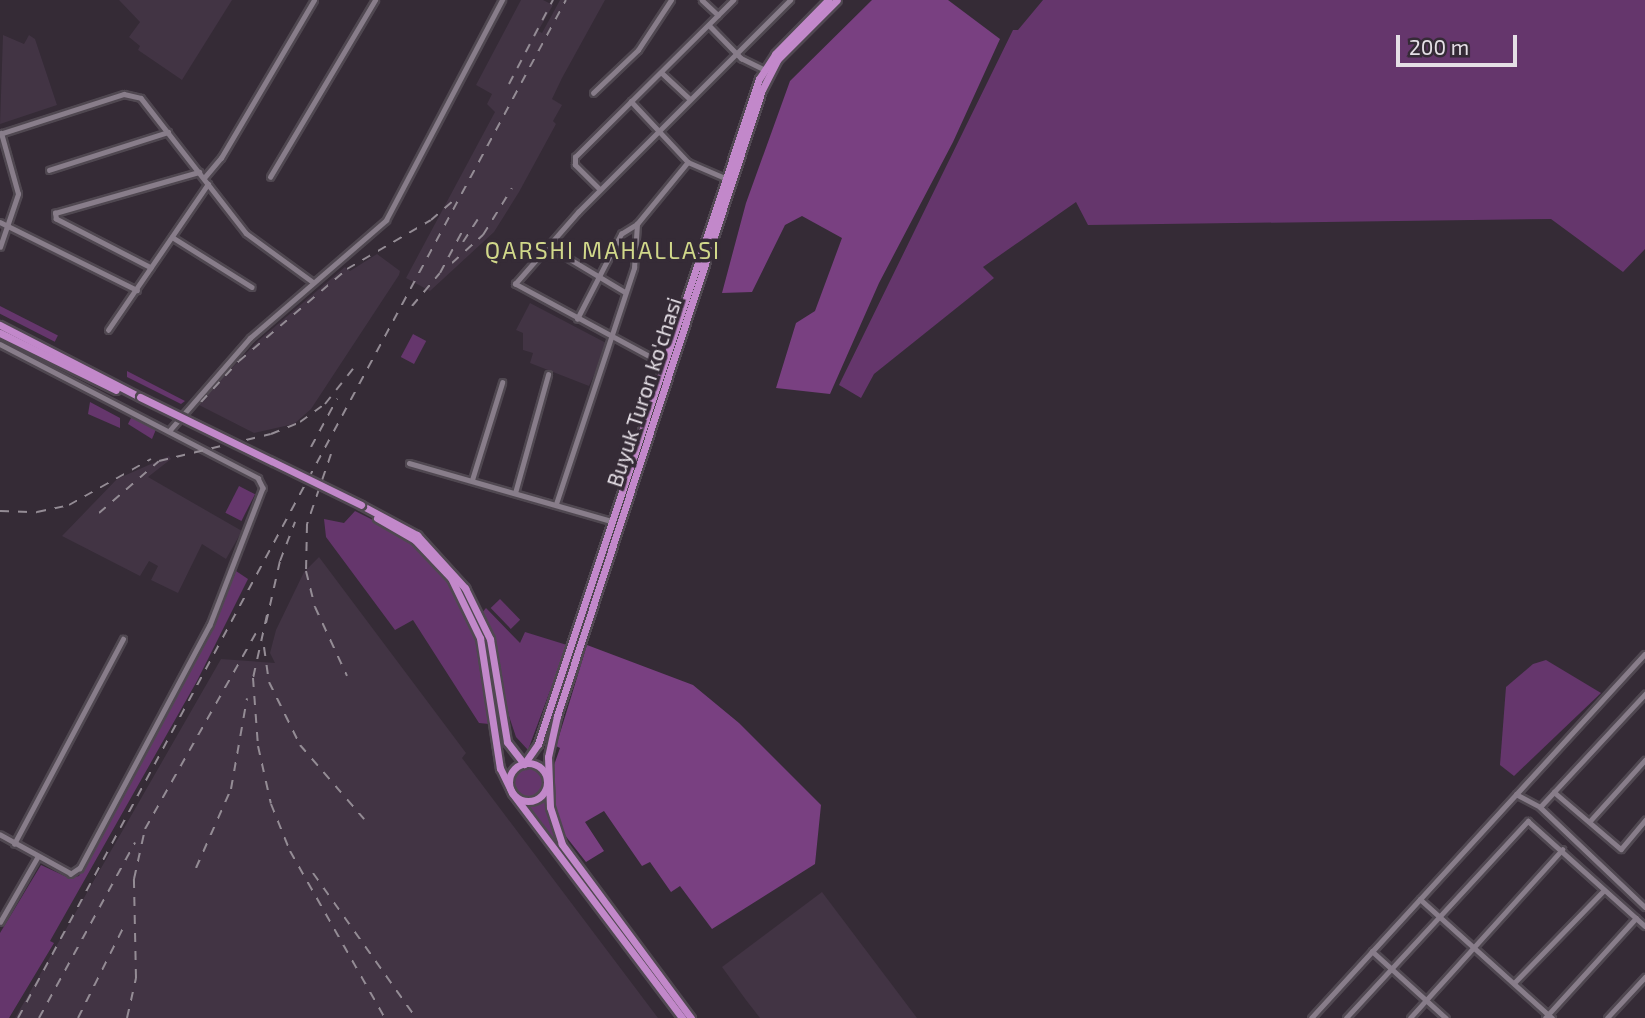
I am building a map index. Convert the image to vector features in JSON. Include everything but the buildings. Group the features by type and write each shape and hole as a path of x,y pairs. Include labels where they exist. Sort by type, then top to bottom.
{"main road":[{"name":"Buyuk Turon ko'chasi","path":"524,764 538,744 725,178 764,69 828,0"},
{"name":"Buyuk Turon ko'chasi","path":"691,1018 562,844 548,781 556,716 764,83 778,59 837,0"},
{"path":"0,325 34,346 139,399 417,535 465,588 489,639 507,742 524,764 540,767 548,781 544,793 534,801 522,800 512,793 510,775 524,764"},
{"path":"0,333 34,346"},
{"path":"360,507 429,551 466,603 480,638 500,768 512,793 682,1018"}],"street":[{"path":"204,178 221,158 314,0"},
{"path":"270,177 374,0"},
{"path":"170,430 250,338 386,220 502,0"},
{"path":"593,93 638,50 671,0"},
{"path":"702,0 719,15"},
{"path":"600,189 573,159 710,26 733,0"},
{"path":"663,364 514,284 600,189 790,0"},
{"path":"710,26 737,53 764,69"},
{"path":"662,72 690,99"},
{"path":"0,247 10,228 18,194 1,134 124,94 141,98 246,233 313,282"},
{"path":"631,101 661,128 688,163 725,178"},
{"path":"49,170 168,132"},
{"path":"577,319 601,277 617,240 637,224 688,163"},
{"path":"151,268 55,219 55,213 199,172"},
{"path":"108,330 208,184"},
{"path":"0,222 137,290"},
{"path":"556,503 592,386 612,338 634,268 637,224"},
{"path":"172,236 252,287"},
{"path":"548,246 626,292"},
{"path":"0,344 258,478 263,488 209,625 79,868 71,874 37,858 0,835"},
{"path":"515,493 548,375"},
{"path":"472,480 502,383"},
{"path":"409,463 556,503 611,521"},
{"path":"14,844 123,639"},
{"path":"1311,1018 1645,654"},
{"path":"1540,807 1645,694"},
{"path":"1590,821 1645,760"},
{"path":"1554,792 1621,849 1645,820"},
{"path":"1516,794 1540,807 1645,907"},
{"path":"1346,1018 1526,822 1531,821 1645,926"},
{"path":"1409,1018 1562,850"},
{"path":"0,922 37,858"},
{"path":"1514,983 1604,890"},
{"path":"1420,899 1548,1017 1636,918"},
{"path":"1372,951 1446,1018"},
{"path":"1608,1018 1645,977"}],"shaded area":[{"path":"119,0 232,0 182,80 138,50 140,46 129,37 140,22"},
{"path":"521,0 543,0 553,5 538,31 542,33 560,0 605,0 552,99 562,105 553,121 556,124 519,192 494,232 430,291 406,278 495,112 487,104 492,94 476,85"},
{"path":"872,0 948,0 1000,39 953,142 879,283 830,394 776,388 796,323 815,311 842,238 802,216 785,225 752,292 722,293 746,203 790,81"},
{"path":"1043,0 1645,0 1645,249 1623,272 1551,219 1088,225 1076,202 983,267 994,278 874,374 861,398 839,385 1013,30 1018,30"},
{"path":"3,35 24,44 29,35 35,39 57,105 0,124"},
{"path":"377,254 400,271 399,275 311,409 294,424 254,433 197,404 258,341 345,267 350,271"},
{"path":"530,303 608,344 589,386 530,363 533,353 523,350 523,333 516,330"},
{"path":"0,306 58,336 55,342 0,314"},
{"path":"413,334 426,341 414,364 401,357"},
{"path":"127,371 185,401 181,404 127,377"},
{"path":"90,402 120,418 120,428 88,414"},
{"path":"133,414 157,427 152,439 128,424"},
{"path":"169,456 171,459 148,477 242,531 226,559 202,544 178,593 151,580 158,566 149,561 140,576 62,536 117,479"},
{"path":"239,486 255,494 241,521 225,513"},
{"path":"355,511 403,535 430,556 449,580 475,636 489,724 479,723 413,620 395,630 326,537 324,519 344,523"},
{"path":"319,557 466,753 462,758 658,1018 15,1018 221,659 275,663 270,653 276,630 304,572"},
{"path":"236,571 248,579 197,681 50,941 54,943 9,1018 0,1018 0,933 41,865 69,878 79,876 212,629"},
{"path":"500,599 520,620 511,629 491,608"},
{"path":"486,608 520,643 525,632 567,645 528,750 516,737 509,716 494,642 482,613"},
{"path":"587,645 693,685 739,723 821,805 815,864 712,929 680,886 671,892 650,862 642,866 604,811 585,822 604,851 586,862 564,834 553,801 553,768 560,748 556,746"},
{"path":"1546,660 1601,693 1514,776 1500,765 1506,687 1533,664"},
{"path":"529,767 539,772 544,782 539,792 529,797 519,792 514,782 519,772"},
{"path":"545,798 547,812 557,843 528,806"},
{"path":"822,892 917,1018 760,1018 746,1000 722,967"}],"railway":[{"path":"509,84 553,0"},
{"path":"18,1018 566,0"},
{"path":"452,263 483,235 512,188"},
{"path":"201,402 239,361 347,269 431,220 453,201"},
{"path":"463,242 478,219"},
{"path":"412,306 440,273 464,228"},
{"path":"99,513 159,461 271,434 300,422 325,404 356,365"},
{"path":"311,447 337,399"},
{"path":"331,454 307,524 306,571 315,607 347,676"},
{"path":"0,511 37,512 69,505 151,459"},
{"path":"266,623 280,561 295,522"},
{"path":"267,615 253,678 258,746 271,804 290,851 385,1018"},
{"path":"127,1018 136,978 134,879 145,829 256,633"},
{"path":"264,647 269,682 300,745 364,819"},
{"path":"196,868 231,789 247,698"},
{"path":"39,1018 135,843"},
{"path":"313,873 416,1018"},
{"path":"78,1018 126,922"}],"district":[{"name":"QARSHI MAHALLASI","path":"603,250"}]}
